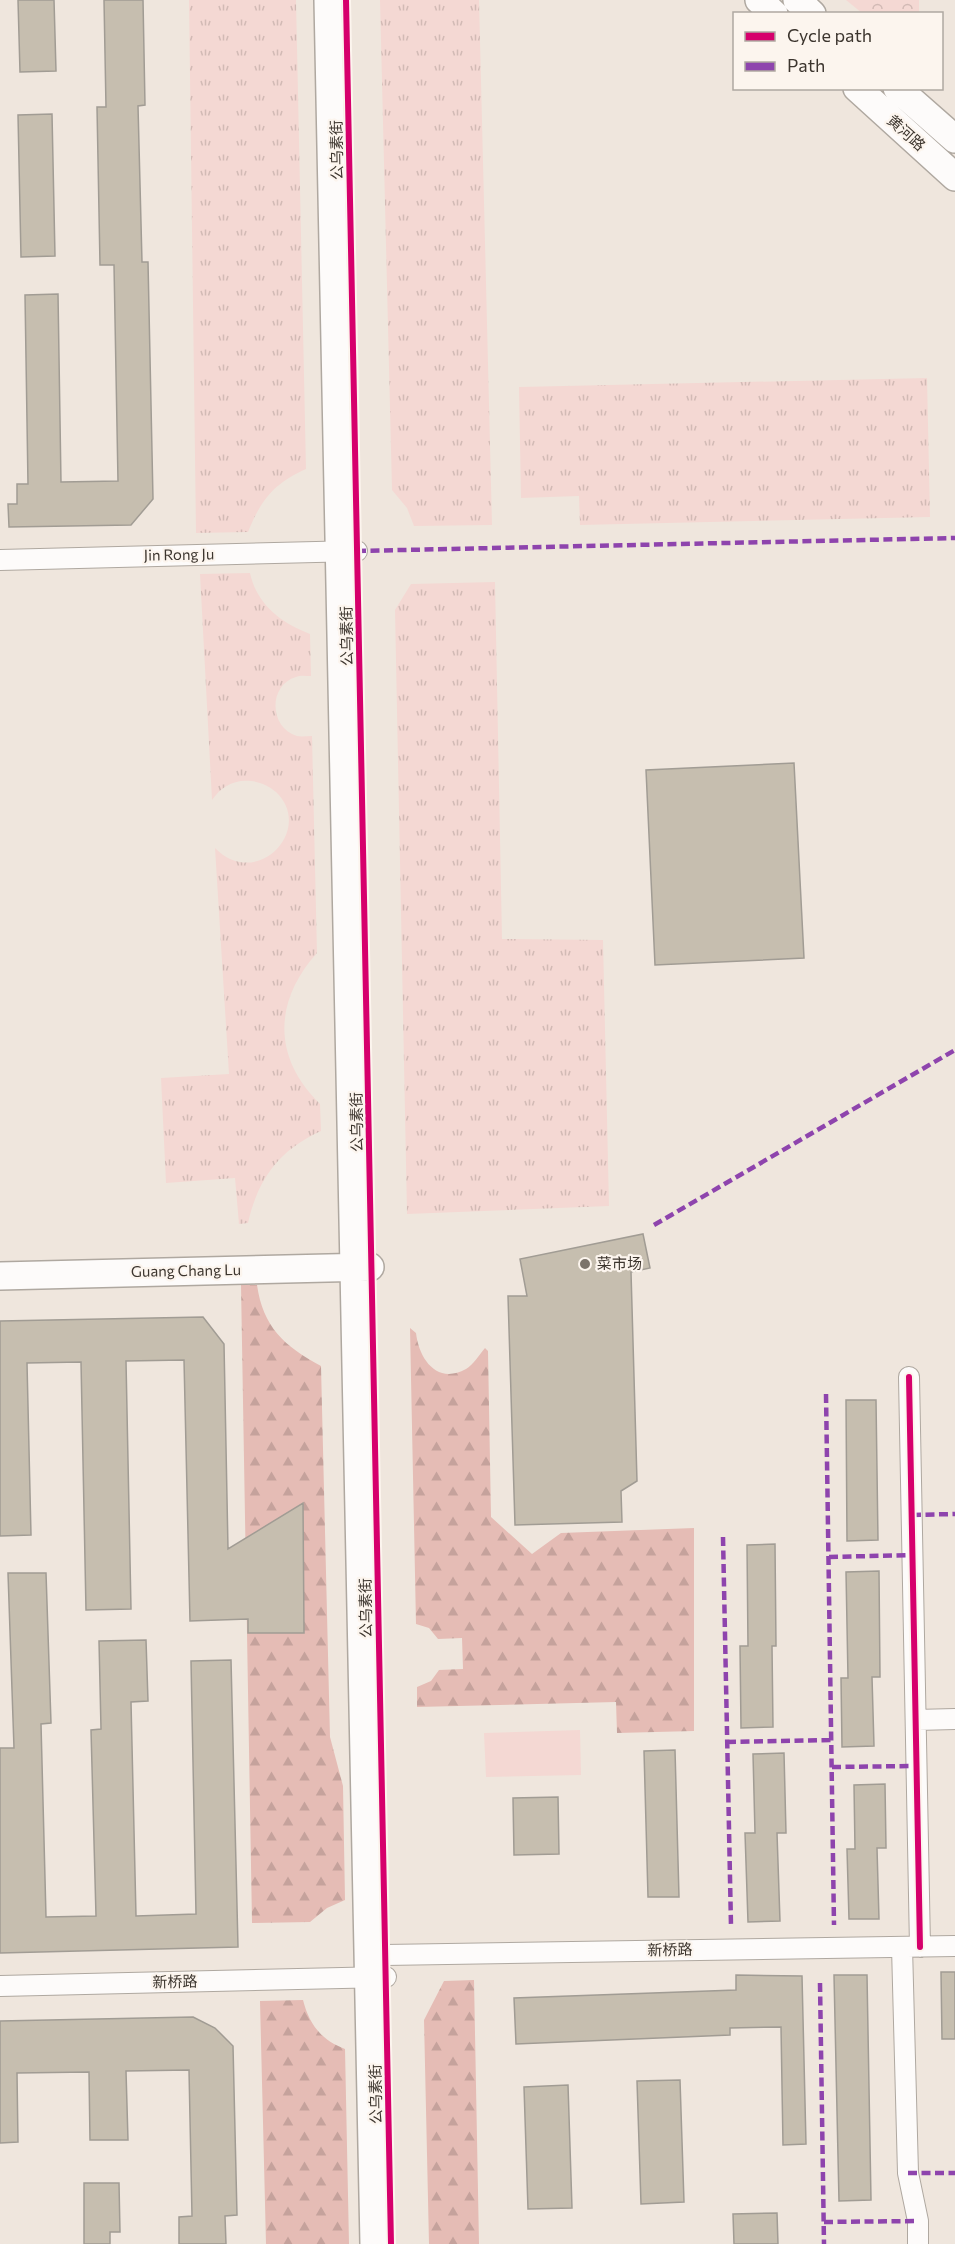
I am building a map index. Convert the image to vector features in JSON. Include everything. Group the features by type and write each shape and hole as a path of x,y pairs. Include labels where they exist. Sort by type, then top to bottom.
{"main road":[{"name":"公乌素街","path":"328,0 348,551"},
{"name":"公乌素街","path":"346,0 348,551 362,1267 380,1969 391,2244"},
{"path":"759,0 772,12"},
{"path":"796,0 810,12"},
{"name":"黄河路","path":"859,90 955,177"},
{"path":"899,90 955,139"},
{"name":"Guang Chang Lu","path":"0,1276 362,1267"},
{"name":"公乌素街","path":"374,2244 380,1969"}],"street":[{"name":"Jin Rong Ju","path":"0,560 348,551"},
{"path":"909,1377 916,1720 908,2174 918,2221 918,2244"},
{"path":"916,1720 955,1719"},
{"name":"新桥路","path":"0,1986 955,1946"}],"green space":[{"path":"189,0 296,0 306,469 285,481 270,494 263,502 248,532 196,533"},
{"path":"380,0 479,0 492,525 414,526 407,508 392,490"},
{"path":"846,0 919,0 919,12 861,12"},
{"path":"927,378 930,517 580,525 579,496 521,498 519,387"},
{"path":"250,573 253,584 264,603 280,618 310,634 311,676 298,676 280,688 276,706 281,725 288,731 297,736 312,736 317,953 292,991 286,1010 284,1030 287,1049 294,1068 320,1104 321,1131 293,1147 272,1168 258,1193 248,1223 239,1224 235,1178 166,1183 161,1078 229,1074 215,848 231,859 248,863 263,859 276,850 285,837 289,822 286,807 276,792 258,782 234,783 220,791 212,800 200,574"},
{"path":"495,582 502,939 603,940 609,1206 407,1214 395,610 411,584"},
{"path":"241,1285 257,1285 264,1313 277,1334 296,1351 321,1366 330,1737 343,1786 345,1900 327,1908 310,1922 252,1923"},
{"path":"410,1328 416,1333 425,1360 431,1367 446,1374 466,1369 485,1348 488,1351 491,1517 532,1554 561,1533 694,1528 694,1731 617,1733 616,1702 417,1707 417,1687 431,1681 439,1670 463,1669 462,1638 438,1639 429,1628 416,1624"},
{"path":"580,1730 581,1775 486,1777 484,1733"},
{"path":"474,1980 479,2244 429,2244 424,2020 444,1981"},
{"path":"303,2000 317,2030 329,2041 345,2049 349,2244 266,2244 260,2001"}],"building":[{"path":"18,0 54,0 56,71 20,72"},
{"path":"104,0 143,0 145,105 138,106 142,262 148,262 153,499 131,525 9,527 8,504 17,504 17,484 28,484 25,295 58,294 61,482 118,481 114,265 100,265 97,107 106,107"},
{"path":"52,114 55,256 21,257 18,115"},
{"path":"794,763 804,958 655,965 646,770"},
{"path":"643,1234 650,1268 631,1272 637,1481 621,1491 622,1522 515,1525 508,1296 527,1296 520,1259"},
{"path":"203,1317 224,1344 228,1549 303,1503 304,1633 248,1633 248,1619 190,1621 184,1360 126,1361 131,1609 86,1610 81,1362 27,1363 31,1535 0,1536 0,1321"},
{"path":"846,1400 876,1400 878,1540 847,1541"},
{"path":"775,1544 776,1646 772,1646 773,1727 741,1728 740,1646 748,1646 747,1545"},
{"path":"879,1571 880,1677 872,1677 874,1746 842,1747 841,1678 848,1678 846,1572"},
{"path":"8,1573 46,1573 51,1723 41,1724 46,1917 96,1916 91,1730 101,1729 99,1641 146,1640 148,1701 131,1702 136,1916 196,1914 191,1661 231,1660 238,1947 0,1953 0,1748 14,1748"},
{"path":"675,1750 679,1897 648,1897 644,1751"},
{"path":"784,1753 786,1833 777,1833 780,1921 748,1922 745,1833 755,1833 753,1754"},
{"path":"885,1784 886,1848 877,1848 879,1919 849,1919 847,1849 855,1849 854,1785"},
{"path":"558,1797 559,1854 514,1855 513,1798"},
{"path":"941,1972 955,1972 955,2039 942,2039"},
{"path":"736,1975 802,1976 806,2144 783,2145 781,2027 730,2028 730,2035 516,2044 514,1998 736,1990"},
{"path":"834,1975 867,1975 871,2200 839,2201"},
{"path":"193,2017 215,2028 233,2046 237,2215 225,2216 226,2244 179,2244 179,2217 192,2216 189,2070 126,2071 128,2140 90,2140 89,2072 17,2073 18,2142 0,2143 0,2021"},
{"path":"680,2080 684,2202 641,2204 637,2081"},
{"path":"568,2085 572,2208 528,2209 524,2087"},
{"path":"84,2183 119,2183 120,2232 110,2232 110,2244 84,2244"},
{"path":"777,2213 778,2244 734,2244 733,2214"}],"marked path":[{"path":"357,551 955,538"},
{"path":"654,1225 955,1050"},
{"path":"826,1394 834,1925"},
{"path":"912,1515 955,1514"},
{"path":"723,1537 731,1926"},
{"path":"829,1557 913,1555"},
{"path":"727,1742 831,1740"},
{"path":"832,1767 917,1766"},
{"path":"820,1983 824,2244"},
{"path":"908,2173 955,2173"},
{"path":"824,2222 918,2221"}],"cycle path":[{"path":"346,0 391,2244"},
{"path":"909,1377 920,1947"}],"place":[{"name":"菜市场","path":"585,1264"}]}
